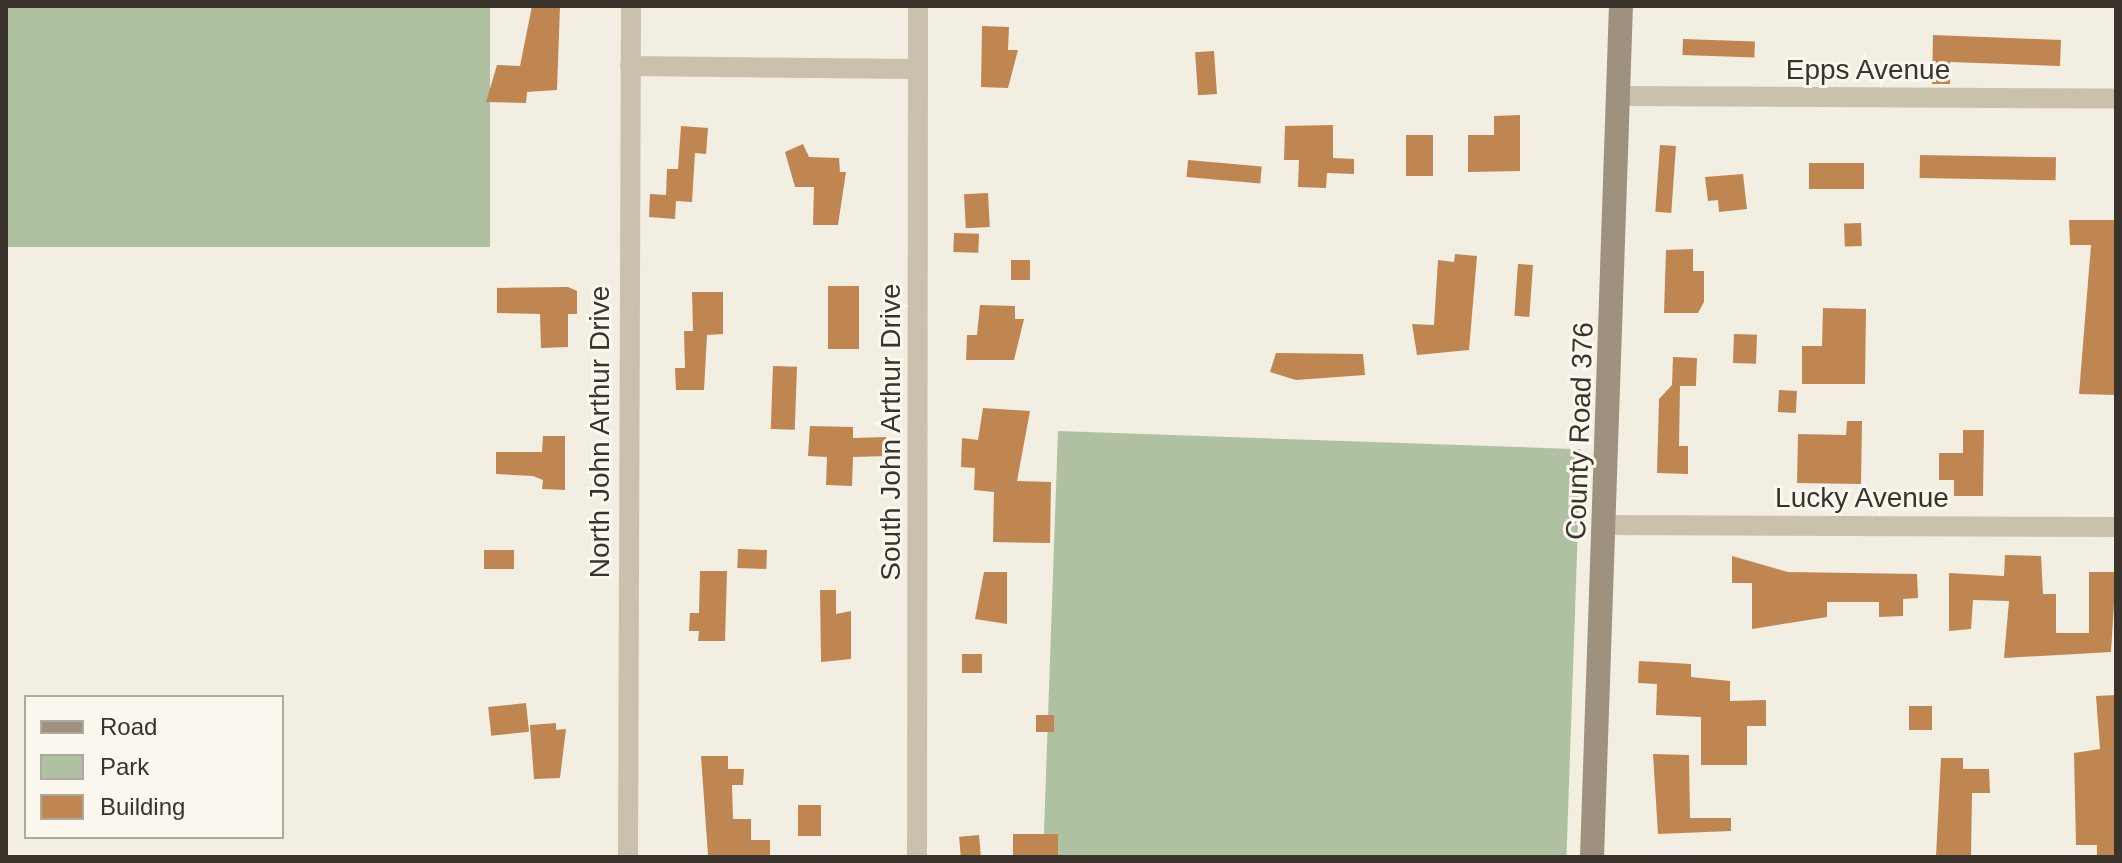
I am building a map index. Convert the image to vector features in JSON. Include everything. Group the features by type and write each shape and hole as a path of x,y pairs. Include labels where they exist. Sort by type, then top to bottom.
{"street":[{"name":"North John Arthur Drive","path":"628,857 631,6"},
{"name":"South John Arthur Drive","path":"917,857 918,6"},
{"name":"County Road 376","path":"1592,857 1608,525 1621,6"},
{"path":"630,66 917,69"},
{"name":"Epps Avenue","path":"1619,96 2116,99"},
{"name":"Lucky Avenue","path":"1608,525 2116,527"}],"green space":[{"path":"6,6 490,6 490,247 6,247"},
{"path":"1058,431 1581,449 1566,857 1043,857"}],"building":[{"path":"532,6 560,6 557,90 527,92 526,103 486,102 497,65 520,66"},
{"path":"982,26 1009,27 1008,50 1018,50 1008,88 981,87"},
{"path":"1933,35 2061,40 2060,66 1950,62 1950,84 1932,84"},
{"path":"1683,39 1755,42 1754,58 1682,55"},
{"path":"1214,51 1217,94 1198,95 1195,52"},
{"path":"1520,115 1520,171 1468,172 1468,135 1494,135 1494,116"},
{"path":"1333,125 1333,158 1354,159 1354,174 1327,173 1326,188 1298,187 1299,160 1284,160 1285,126"},
{"path":"681,126 708,128 706,154 695,153 692,202 676,201 675,219 649,217 650,194 666,195 667,169 678,169"},
{"path":"1406,135 1433,135 1433,176 1406,176"},
{"path":"803,144 809,157 839,158 840,172 846,172 838,225 813,225 814,187 795,187 785,152"},
{"path":"1660,145 1676,146 1671,213 1655,212"},
{"path":"1920,155 2056,157 2056,180 1920,178"},
{"path":"1188,160 1262,166 1260,183 1187,177"},
{"path":"1809,163 1864,163 1864,189 1809,189"},
{"path":"1743,174 1747,209 1719,212 1718,200 1708,201 1705,177"},
{"path":"988,193 990,227 966,228 964,194"},
{"path":"2069,220 2116,220 2116,395 2079,394 2091,245 2070,245"},
{"path":"1861,223 1862,246 1845,247 1844,224"},
{"path":"954,233 979,234 978,253 953,252"},
{"path":"1693,249 1693,271 1704,271 1704,302 1698,313 1664,313 1666,250"},
{"path":"1455,254 1477,256 1469,350 1417,355 1412,324 1434,325 1438,260 1454,262"},
{"path":"1011,260 1030,260 1030,280 1011,280"},
{"path":"1518,264 1533,265 1529,317 1514,316"},
{"path":"828,286 859,286 859,349 828,349"},
{"path":"568,287 577,291 577,314 568,314 568,347 541,348 540,314 497,313 497,288"},
{"path":"692,292 723,292 723,334 707,335 704,390 676,390 675,368 685,368 684,331 693,331"},
{"path":"980,305 1015,306 1015,319 1024,319 1014,360 966,360 967,335 977,335"},
{"path":"1823,308 1866,309 1865,384 1802,384 1802,346 1822,346"},
{"path":"1734,334 1757,335 1756,364 1733,363"},
{"path":"1276,353 1363,354 1365,375 1296,380 1270,372"},
{"path":"1673,357 1697,358 1696,386 1680,386 1679,446 1688,446 1688,474 1657,473 1659,399 1672,385"},
{"path":"773,366 797,367 795,430 771,429"},
{"path":"1779,390 1797,391 1796,413 1778,412"},
{"path":"983,408 1030,411 1017,481 1051,482 1050,543 993,542 994,492 974,490 975,468 961,467 962,438 978,440"},
{"path":"1847,421 1862,421 1861,484 1797,483 1798,434 1846,435"},
{"path":"810,426 853,427 853,438 886,437 887,456 853,457 852,486 826,485 827,457 808,456"},
{"path":"1963,430 1984,430 1983,496 1954,496 1954,480 1939,480 1939,453 1963,453"},
{"path":"543,436 565,436 565,490 542,489 543,480 533,476 496,474 496,452 542,452"},
{"path":"738,549 767,550 766,569 737,568"},
{"path":"484,550 514,550 514,569 484,569"},
{"path":"2005,555 2041,556 2043,594 2056,594 2056,633 2089,633 2089,572 2116,572 2111,652 2004,658 2009,601 1973,600 1971,629 1949,631 1949,573 2004,576"},
{"path":"1732,556 1788,572 1917,574 1918,598 1903,599 1903,616 1879,617 1879,602 1827,602 1827,617 1752,629 1752,583 1732,583"},
{"path":"700,571 727,571 725,641 698,641 699,631 689,631 690,613 699,613"},
{"path":"984,572 1007,572 1007,624 975,619"},
{"path":"820,590 836,590 836,614 851,611 851,659 821,662"},
{"path":"962,654 982,654 982,673 962,673"},
{"path":"1639,661 1691,664 1691,677 1730,681 1730,701 1766,700 1766,726 1747,726 1747,765 1701,765 1701,717 1656,715 1657,684 1638,683"},
{"path":"2116,695 2116,857 2097,857 2097,845 2076,845 2074,753 2100,749 2096,696"},
{"path":"526,703 529,732 491,736 488,707"},
{"path":"1909,706 1932,706 1932,730 1909,730"},
{"path":"1036,715 1054,715 1054,732 1036,732"},
{"path":"556,723 556,730 566,729 560,778 534,779 530,725"},
{"path":"1653,754 1689,755 1690,818 1731,818 1731,831 1658,834"},
{"path":"701,756 728,756 728,769 744,769 743,785 732,785 733,819 751,819 751,840 770,840 770,857 708,855"},
{"path":"1941,758 1963,758 1963,769 1989,769 1990,793 1972,793 1971,857 1936,857"},
{"path":"798,805 821,805 821,836 798,836"},
{"path":"1013,834 1058,834 1058,856 1013,856"},
{"path":"979,835 981,857 961,857 959,837"}]}
